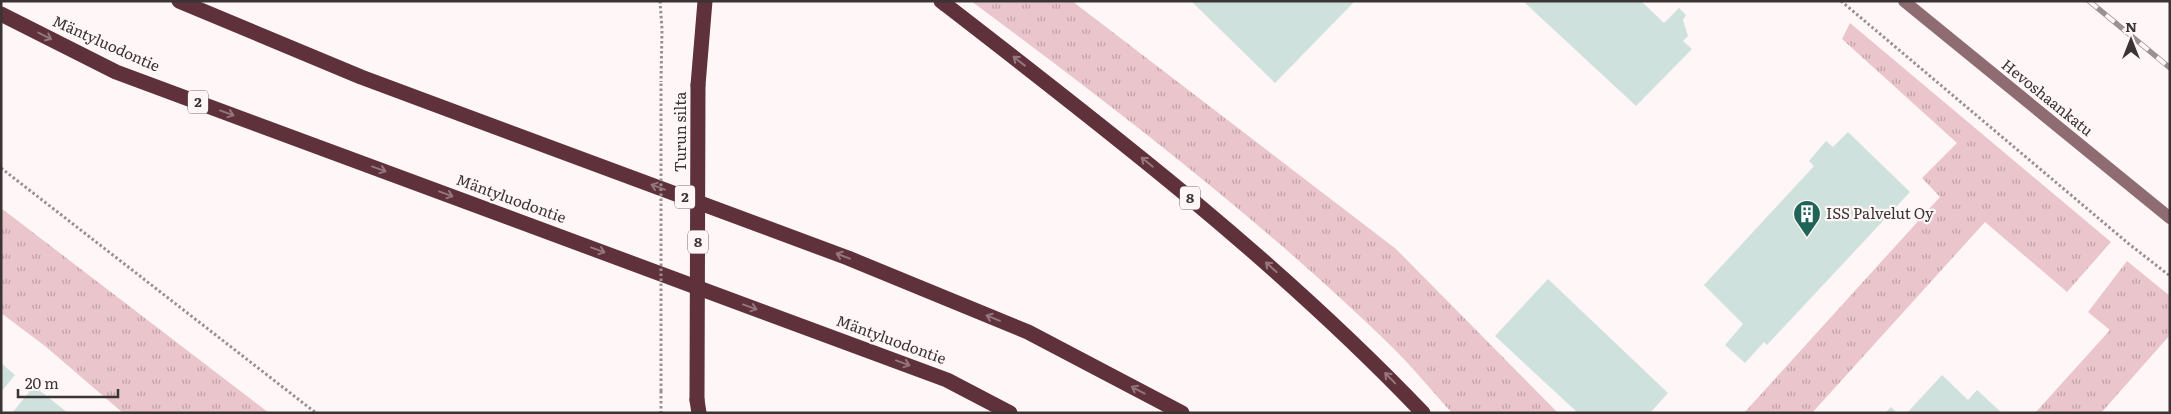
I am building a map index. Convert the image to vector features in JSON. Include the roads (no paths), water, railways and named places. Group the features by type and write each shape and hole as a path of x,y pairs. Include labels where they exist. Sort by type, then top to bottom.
{"highway":[{"name":"2","path":"179,1 361,77 857,261 1028,332 1182,413"},
{"name":"Turun silta","path":"698,406 698,85 705,1"},
{"name":"8","path":"941,1 1183,191 1272,268 1386,374 1423,413"},
{"name":"Mäntyluodontie","path":"1,14 116,72 947,380 1010,413"}],"street":[{"name":"Hevoshaankatu","path":"1904,1 2170,218"}],"railway":[{"path":"2089,1 2170,68"}],"place":[{"name":"ISS Palvelut Oy","path":"1807,238"}]}
